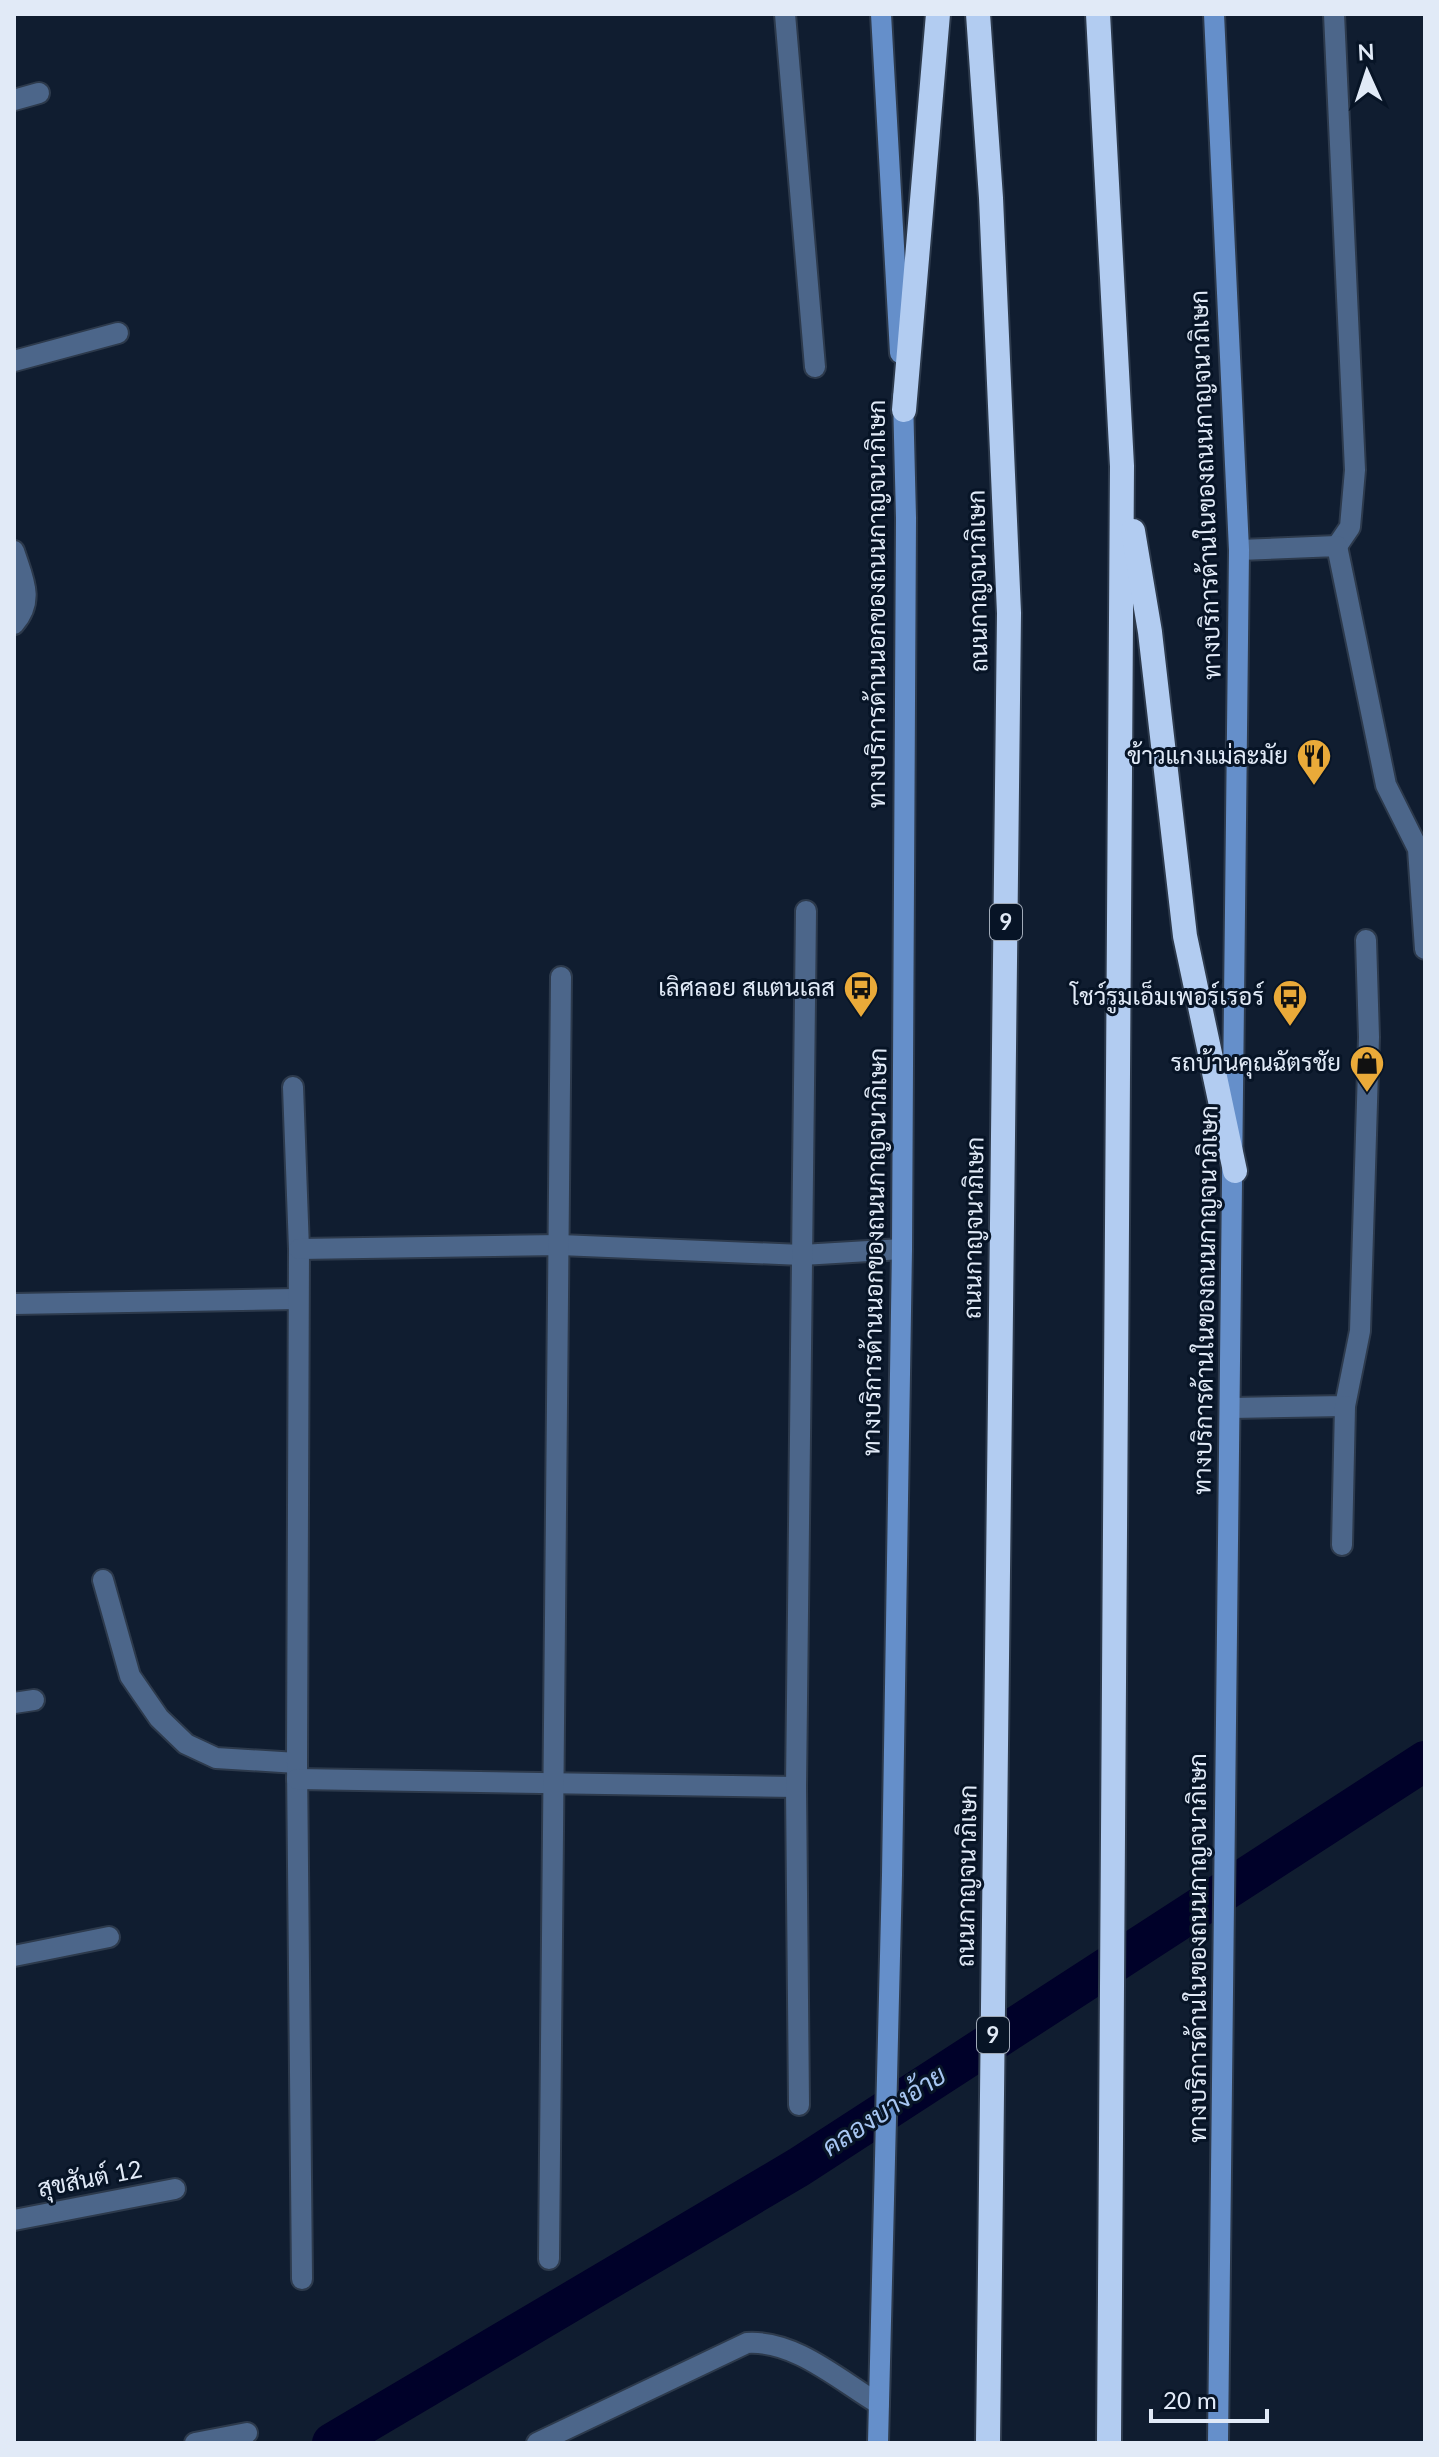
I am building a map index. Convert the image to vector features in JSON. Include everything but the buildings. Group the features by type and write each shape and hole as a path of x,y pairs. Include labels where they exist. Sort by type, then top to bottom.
{"highway":[{"path":"904,410 938,14"},
{"name":"ถนนกาญจนาภิเษก","path":"978,14 991,198 1009,613 988,2443"},
{"path":"1098,14 1122,466 1109,2443"},
{"path":"1122,466 1150,632 1185,936 1235,1171"}],"main road":[{"name":"ทางบริการด้านนอกของถนนกาญจนาภิเษก","path":"878,2443 892,1875 902,1249 904,410 881,14"},
{"name":"ทางบริการด้านในของถนนกาญจนาภิเษก","path":"1214,14 1239,550 1235,1171 1225,1707 1218,2443"}],"street":[{"path":"785,14 815,367"},
{"path":"1334,14 1355,470 1350,527 1337,546 1386,785 1421,848 1425,948"},
{"path":"14,100 39,93"},
{"path":"14,361 118,333"},
{"path":"1239,550 1337,546"},
{"path":"14,551 28,592 26,610 14,624"},
{"path":"799,2105 796,1787 806,911"},
{"path":"1342,1545 1345,1406 1360,1331 1369,1052 1366,940"},
{"path":"549,2259 556,1781 561,977"},
{"path":"293,1087 299,1249 296,1299 297,1771 302,2279"},
{"path":"299,1249 560,1245 802,1255 902,1249"},
{"path":"14,1304 296,1299"},
{"path":"1231,1408 1345,1406"},
{"path":"103,1580 130,1676 168,1727 186,1744 216,1758 297,1771 796,1787"},
{"path":"14,1956 109,1937"},
{"name":"สุขสันต์ 12","path":"14,2220 175,2189"},
{"path":"537,2443 747,2343 770,2342 791,2350 879,2404"},
{"path":"195,2443 247,2433"}],"waterway":[{"name":"คลองบางอ้าย","path":"332,2443 799,2167 1425,1761"}],"place":[{"name":"ข้าวแกงแม่ละมัย","path":"1314,787"},
{"name":"เลิศลอย สแตนเลส","path":"861,1019"},
{"name":"โชว์รูมเอ็มเพอร์เรอร์","path":"1290,1028"},
{"name":"รถบ้านคุณฉัตรชัย","path":"1367,1094"}]}
